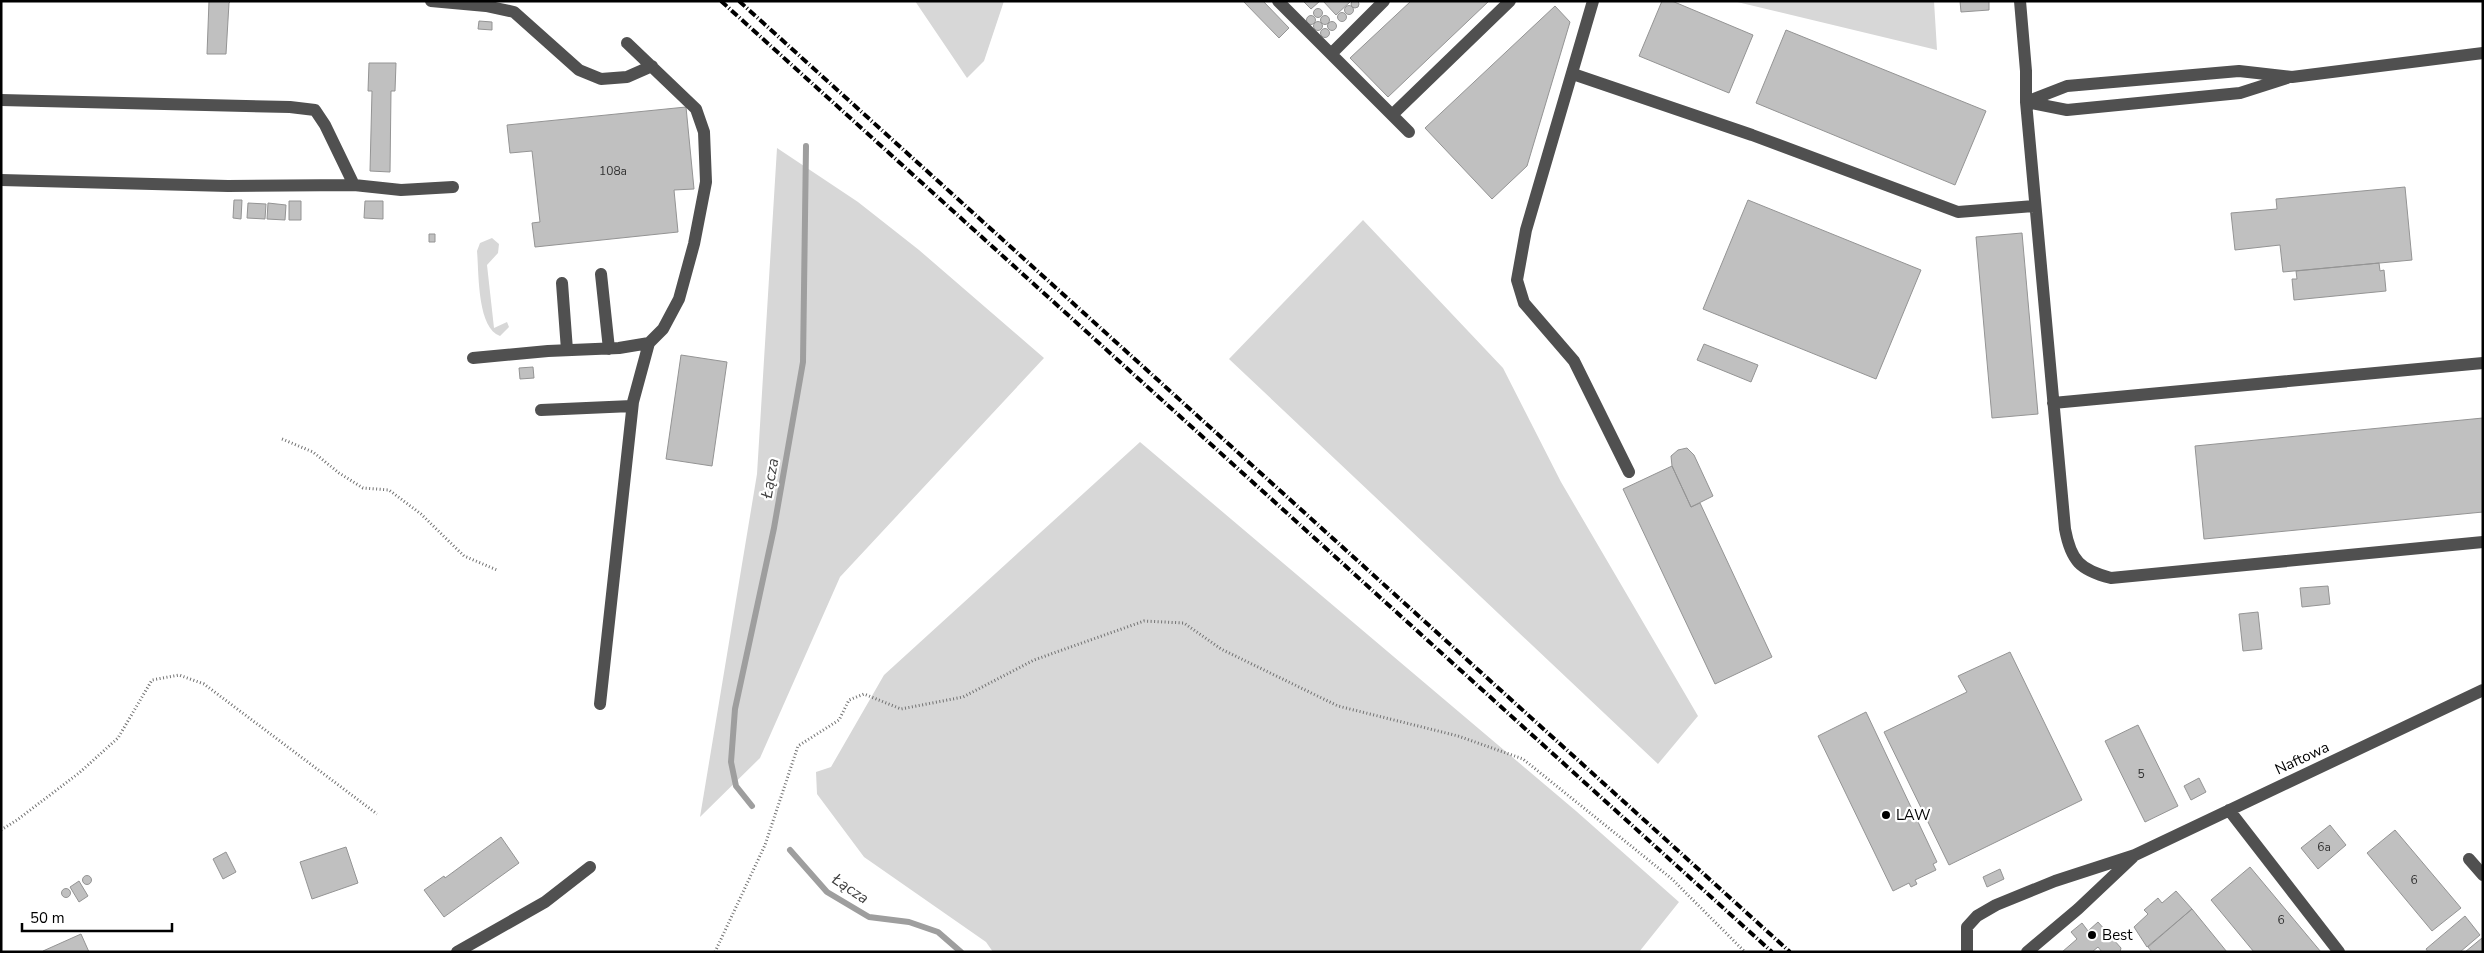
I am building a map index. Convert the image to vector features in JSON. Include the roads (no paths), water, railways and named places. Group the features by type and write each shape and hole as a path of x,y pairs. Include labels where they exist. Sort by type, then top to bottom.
{"street":[{"path":"431,1 486,6 514,12 579,70 601,79 627,77 652,66"},
{"path":"1278,1 1409,132"},
{"path":"1331,54 1384,1"},
{"path":"1392,115 1510,1"},
{"path":"1593,1 1526,230 1517,280 1524,303 1574,361 1629,472"},
{"path":"2020,1 2035,206 2068,548 2079,565 2094,574 2111,578 2483,542"},
{"path":"600,704 632,406 649,343 663,329 679,299 694,244 706,182 704,132 696,109 627,43"},
{"path":"2026,102 2067,110 2240,93 2292,77 2483,53"},
{"path":"2026,102 2067,86 2238,71 2292,77"},
{"path":"1573,74 1752,135 1958,212 2035,206"},
{"path":"1,100 290,107 315,110 325,125 354,185"},
{"path":"1,180 228,186 354,185 401,190 453,187"},
{"path":"601,274 609,349"},
{"path":"562,283 567,350"},
{"path":"473,358 567,350 609,349 649,343"},
{"path":"2053,403 2483,363"},
{"path":"541,410 632,406"},
{"name":"Naftowa","path":"1967,952 1967,927 1977,916 1990,909 2055,881 2136,855 2483,690"},
{"path":"2229,810 2339,952"},
{"name":"Naftowa","path":"2027,952 2078,909 2136,855"},
{"path":"2469,859 2483,875"},
{"path":"457,952 545,902 590,867"}],"waterway":[{"name":"Łącza","path":"752,806 736,786 731,762 735,709 774,528 803,362 806,146"},
{"name":"Łącza","path":"790,850 827,892 869,917 909,922 938,932 961,952"}],"railway":[{"path":"721,1 1772,952"},
{"path":"739,1 1790,952"}],"place":[{"name":"LAW","path":"1886,815"},
{"name":"Best","path":"2092,935"}]}
